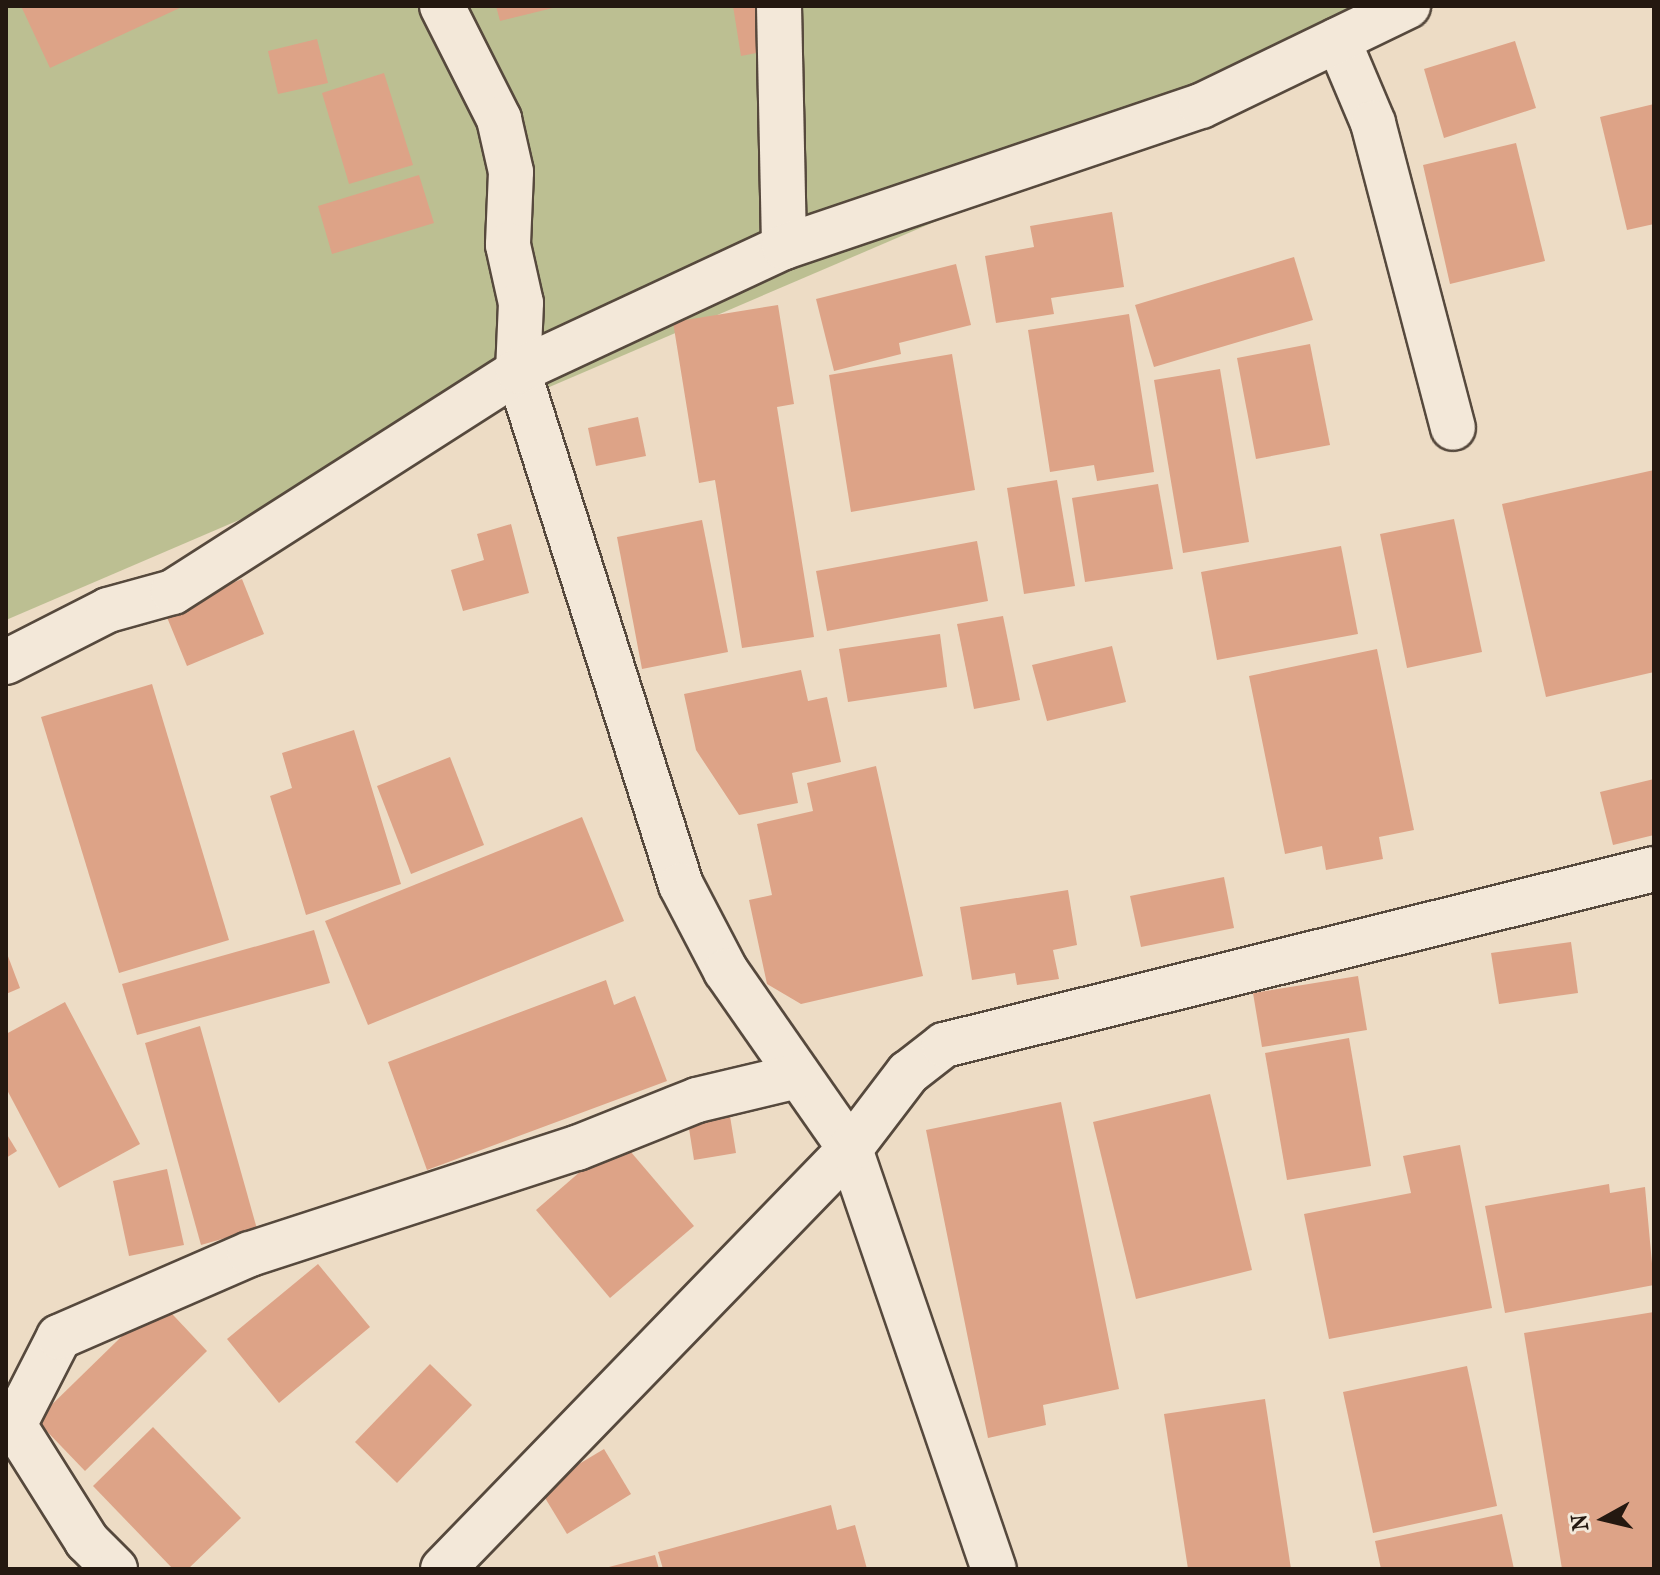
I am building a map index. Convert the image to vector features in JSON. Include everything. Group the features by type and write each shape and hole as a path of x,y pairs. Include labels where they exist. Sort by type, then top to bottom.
{"street":[{"path":"442,6 499,119 511,172 518,371 681,885 726,971 850,1149 994,1569"},
{"path":"779,6 784,247"},
{"path":"6,662 108,610 173,592 518,371 784,247 1201,106 1408,6"},
{"path":"1338,40 1373,123 1453,428"},
{"path":"443,1569 850,1149 908,1073 944,1045 1654,869"},
{"path":"115,1569 87,1541 14,1425 59,1337 250,1254 577,1148 697,1100 798,1076"}],"green space":[{"path":"6,6 1438,6 6,620"}],"building":[{"path":"21,6 184,6 50,68"},
{"path":"496,6 557,6 557,7 500,21"},
{"path":"733,6 769,6 777,49 741,56"},
{"path":"317,39 328,83 278,94 268,51"},
{"path":"1515,41 1536,108 1444,138 1424,69"},
{"path":"384,73 413,165 349,184 322,93"},
{"path":"1654,104 1654,224 1627,230 1600,117"},
{"path":"1516,143 1545,261 1450,284 1423,165"},
{"path":"419,175 434,223 332,254 318,206"},
{"path":"1112,212 1124,287 1051,298 1054,314 996,323 985,256 1034,247 1030,226"},
{"path":"1294,257 1313,320 1154,367 1135,305"},
{"path":"956,264 971,325 899,343 901,354 834,371 816,299"},
{"path":"778,305 794,404 777,407 814,637 742,648 715,480 699,483 673,322"},
{"path":"1129,314 1154,472 1097,481 1094,465 1050,472 1028,330"},
{"path":"1310,344 1330,445 1256,459 1237,358"},
{"path":"952,354 975,490 851,512 829,375"},
{"path":"1220,369 1249,542 1183,553 1154,380"},
{"path":"638,417 646,456 596,466 588,428"},
{"path":"1654,470 1654,672 1546,697 1502,504"},
{"path":"1057,480 1075,586 1024,594 1007,488"},
{"path":"1158,484 1173,569 1085,582 1072,498"},
{"path":"1454,519 1482,652 1407,668 1380,534"},
{"path":"702,520 728,652 642,669 617,537"},
{"path":"511,524 529,593 463,611 451,570 484,560 477,534"},
{"path":"977,541 988,601 827,631 816,571"},
{"path":"1341,546 1358,634 1217,660 1201,572"},
{"path":"242,579 264,634 187,666 164,610"},
{"path":"1003,616 1020,700 974,709 957,624"},
{"path":"940,634 947,687 848,702 839,649"},
{"path":"1112,646 1126,702 1047,721 1032,665"},
{"path":"1377,649 1414,830 1379,837 1383,859 1326,870 1322,846 1285,854 1249,676"},
{"path":"801,670 808,701 827,697 841,762 792,773 798,803 739,815 696,750 684,694"},
{"path":"152,684 229,940 119,973 41,717"},
{"path":"354,730 401,884 306,915 270,796 292,788 282,753"},
{"path":"450,757 484,845 411,874 377,786"},
{"path":"876,766 923,976 801,1004 767,984 749,900 772,895 757,824 813,811 807,783"},
{"path":"1654,779 1654,835 1613,845 1600,792"},
{"path":"582,817 624,921 368,1025 325,921"},
{"path":"1224,877 1234,928 1141,947 1130,896"},
{"path":"1068,890 1077,945 1053,950 1059,979 1017,985 1015,973 972,980 960,907"},
{"path":"314,930 330,983 137,1035 122,984"},
{"path":"1571,942 1578,993 1499,1004 1491,953"},
{"path":"6,951 20,988 6,994"},
{"path":"1358,976 1367,1030 1262,1047 1253,993"},
{"path":"606,980 614,1005 635,996 667,1081 427,1170 388,1062"},
{"path":"65,1002 140,1144 59,1188 6,1088 6,1034"},
{"path":"200,1026 257,1229 201,1245 145,1043"},
{"path":"1349,1038 1371,1166 1287,1180 1265,1053"},
{"path":"1210,1094 1252,1270 1136,1299 1093,1122"},
{"path":"1061,1102 1119,1389 1043,1405 1046,1425 988,1438 926,1130"},
{"path":"729,1110 736,1153 694,1160 687,1116"},
{"path":"6,1133 17,1151 6,1158"},
{"path":"619,1138 694,1226 610,1298 536,1210"},
{"path":"1460,1145 1492,1308 1329,1339 1304,1214 1411,1193 1403,1156"},
{"path":"167,1169 184,1245 129,1256 113,1181"},
{"path":"1609,1184 1610,1193 1645,1187 1654,1285 1505,1313 1485,1206"},
{"path":"318,1264 370,1327 279,1403 227,1339"},
{"path":"159,1300 207,1351 85,1471 36,1420"},
{"path":"1654,1312 1654,1569 1562,1569 1524,1333"},
{"path":"430,1364 472,1405 397,1483 355,1442"},
{"path":"1467,1366 1497,1506 1373,1533 1343,1392"},
{"path":"1265,1399 1291,1569 1188,1569 1164,1414"},
{"path":"153,1427 241,1518 188,1569 173,1569 93,1486"},
{"path":"604,1449 631,1494 567,1534 539,1488"},
{"path":"831,1505 837,1530 855,1525 867,1569 663,1569 658,1552"},
{"path":"1502,1514 1514,1569 1381,1569 1375,1541"},
{"path":"655,1555 659,1569 605,1569 605,1568"}]}
